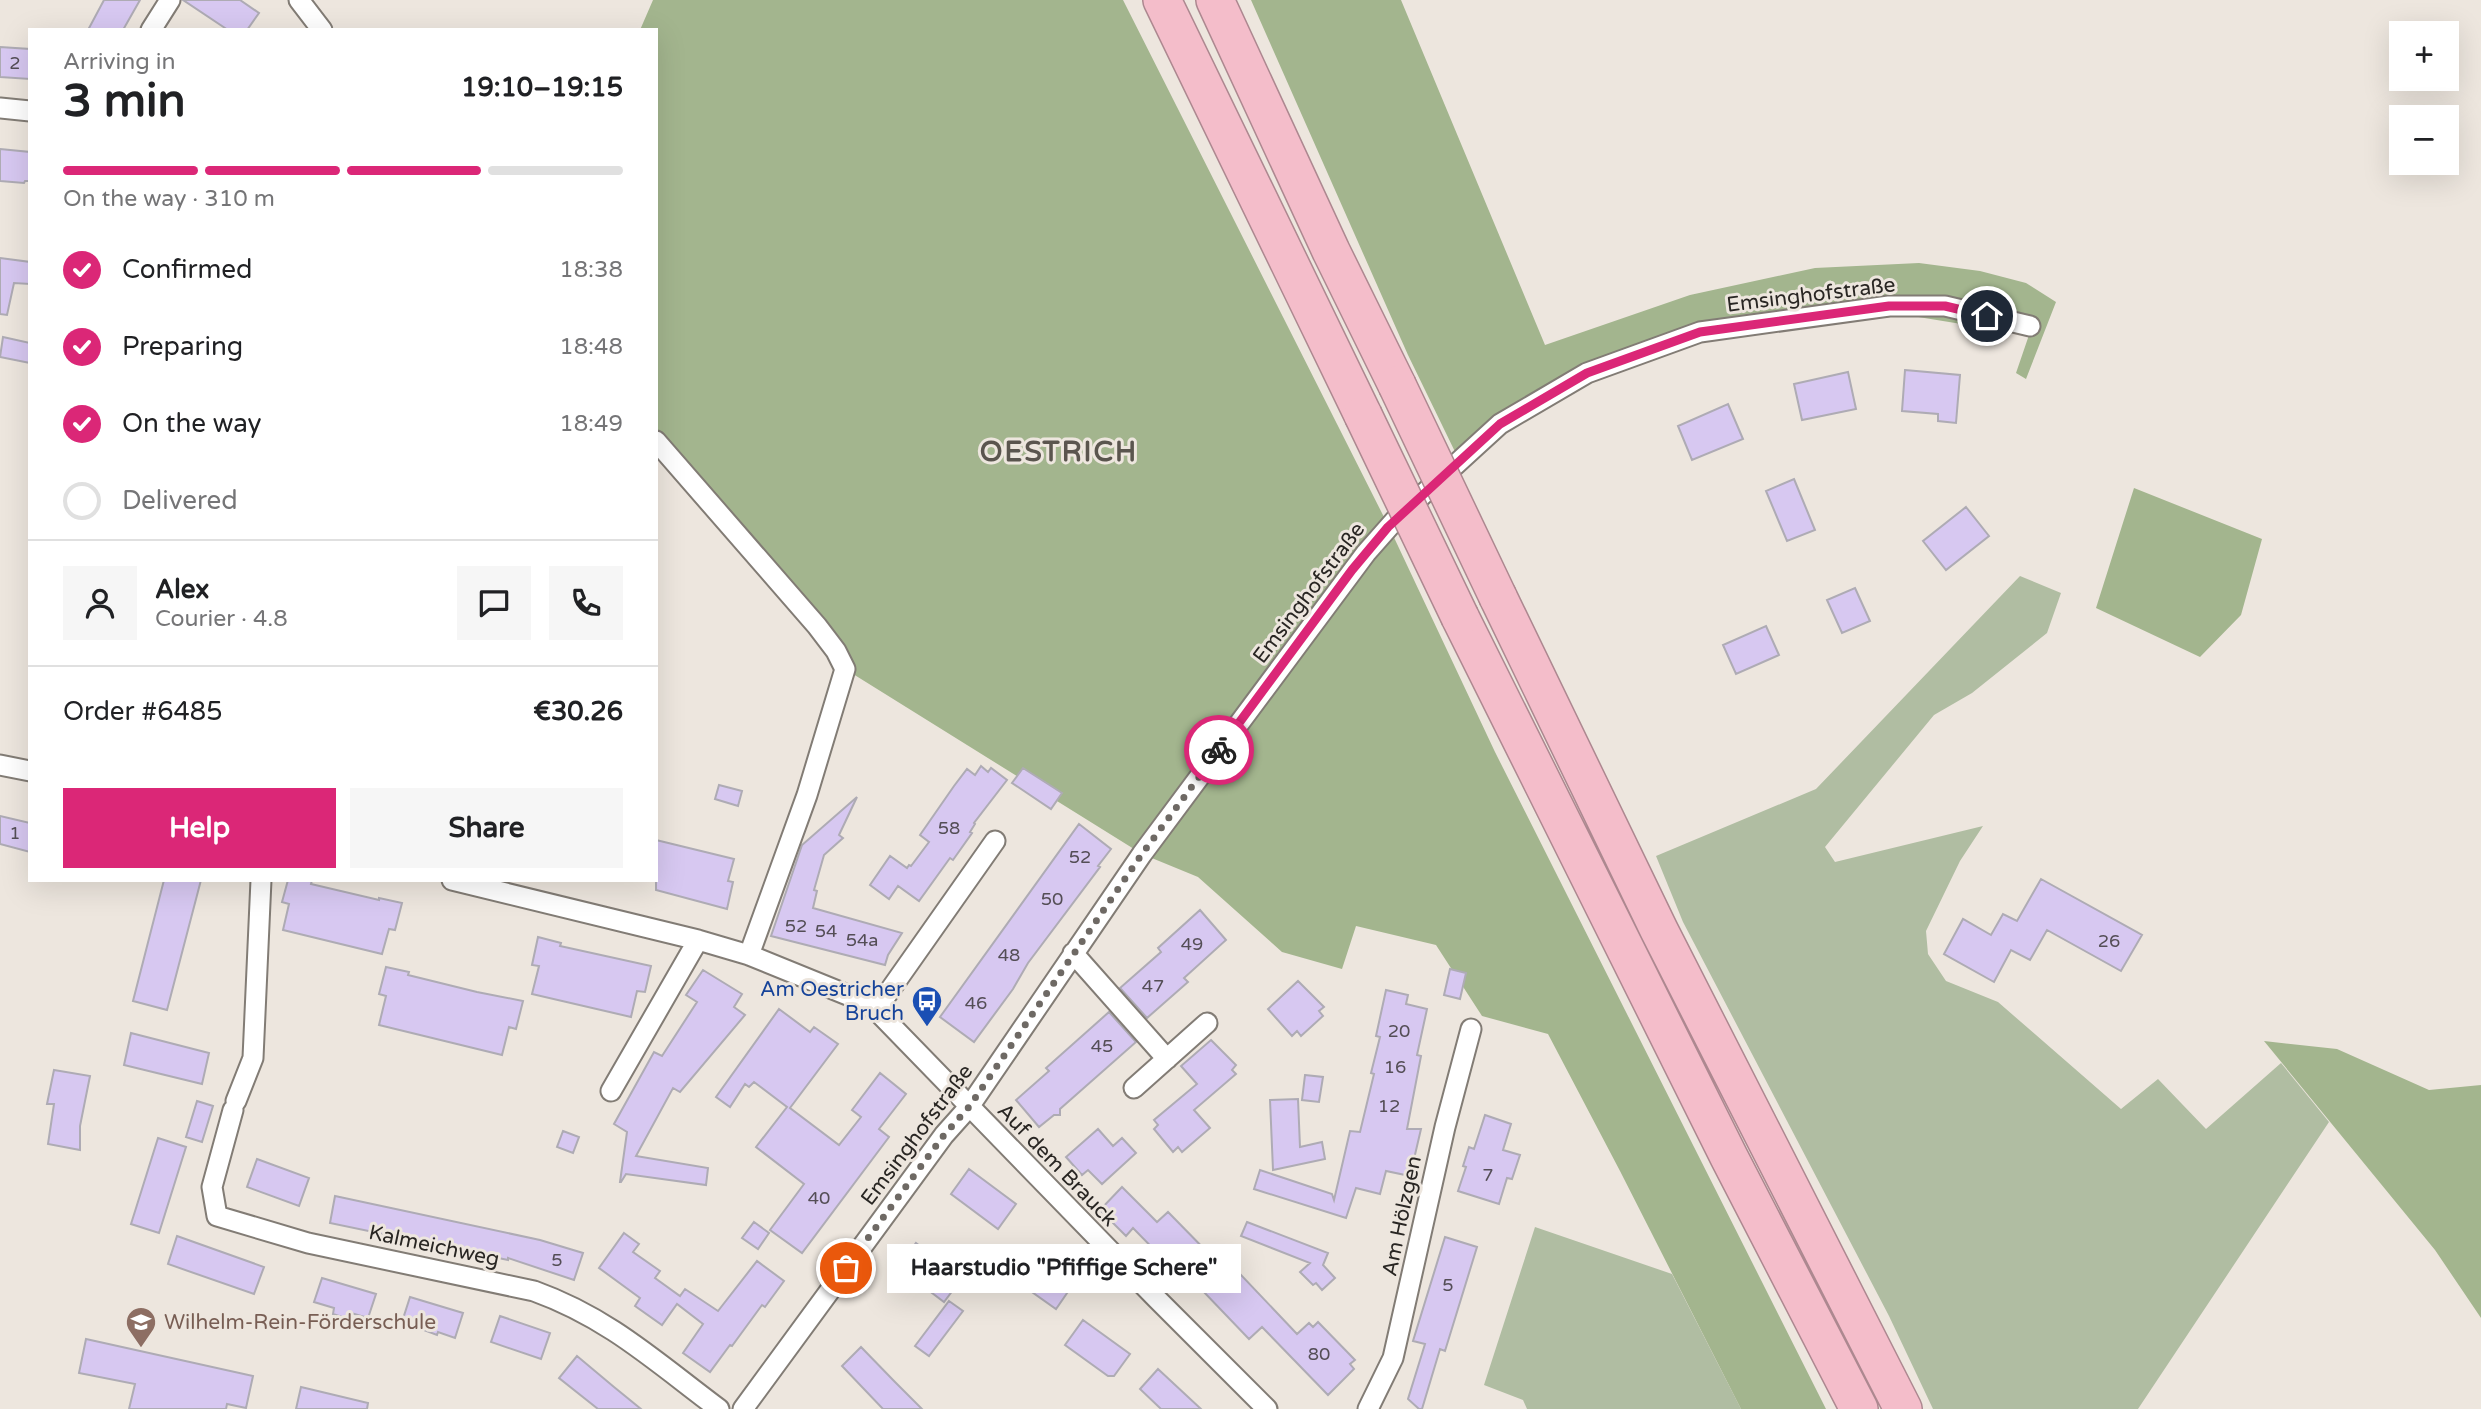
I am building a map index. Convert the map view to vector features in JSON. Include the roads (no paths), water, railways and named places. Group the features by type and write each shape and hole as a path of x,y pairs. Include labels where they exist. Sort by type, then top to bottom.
{"highway":[{"path":"1162,0 1460,617 1735,1169 1859,1409"},
{"path":"1215,0 1331,251 1665,942 1903,1409"}],"street":[{"path":"152,28 170,0"},
{"path":"299,0 320,28"},
{"path":"0,108 28,111"},
{"name":"Emsinghofstraße","path":"743,1409 944,1135 969,1107 1142,854 1366,553 1396,519 1500,424 1587,373 1700,332 1889,306 1945,306 2030,326"},
{"path":"658,443 817,626 836,651 845,669 807,795 749,955"},
{"path":"0,765 28,771"},
{"path":"876,1010 995,841"},
{"name":"Kalmeichweg","path":"261,882 253,1058 235,1105 212,1187 217,1216 308,1242 534,1291 565,1302 629,1340 719,1409"},
{"name":"Auf dem Brauck","path":"460,882 749,955 850,996 876,1010 1267,1409"},
{"path":"611,1091 698,940"},
{"path":"1073,953 1167,1059"},
{"path":"1135,1088 1207,1023"},
{"name":"Am Hölzgen","path":"1368,1409 1394,1357 1445,1127 1471,1029"}],"place":[{"name":"Am Oestricher Bruch","path":"927,1028"},
{"name":"Haarstudio \"Pfiffige Schere\"","path":"846,1268"},
{"name":"Wilhelm-Rein-Förderschule","path":"141,1349"}],"district":[{"name":"OESTRICH","path":"1059,452"}]}
